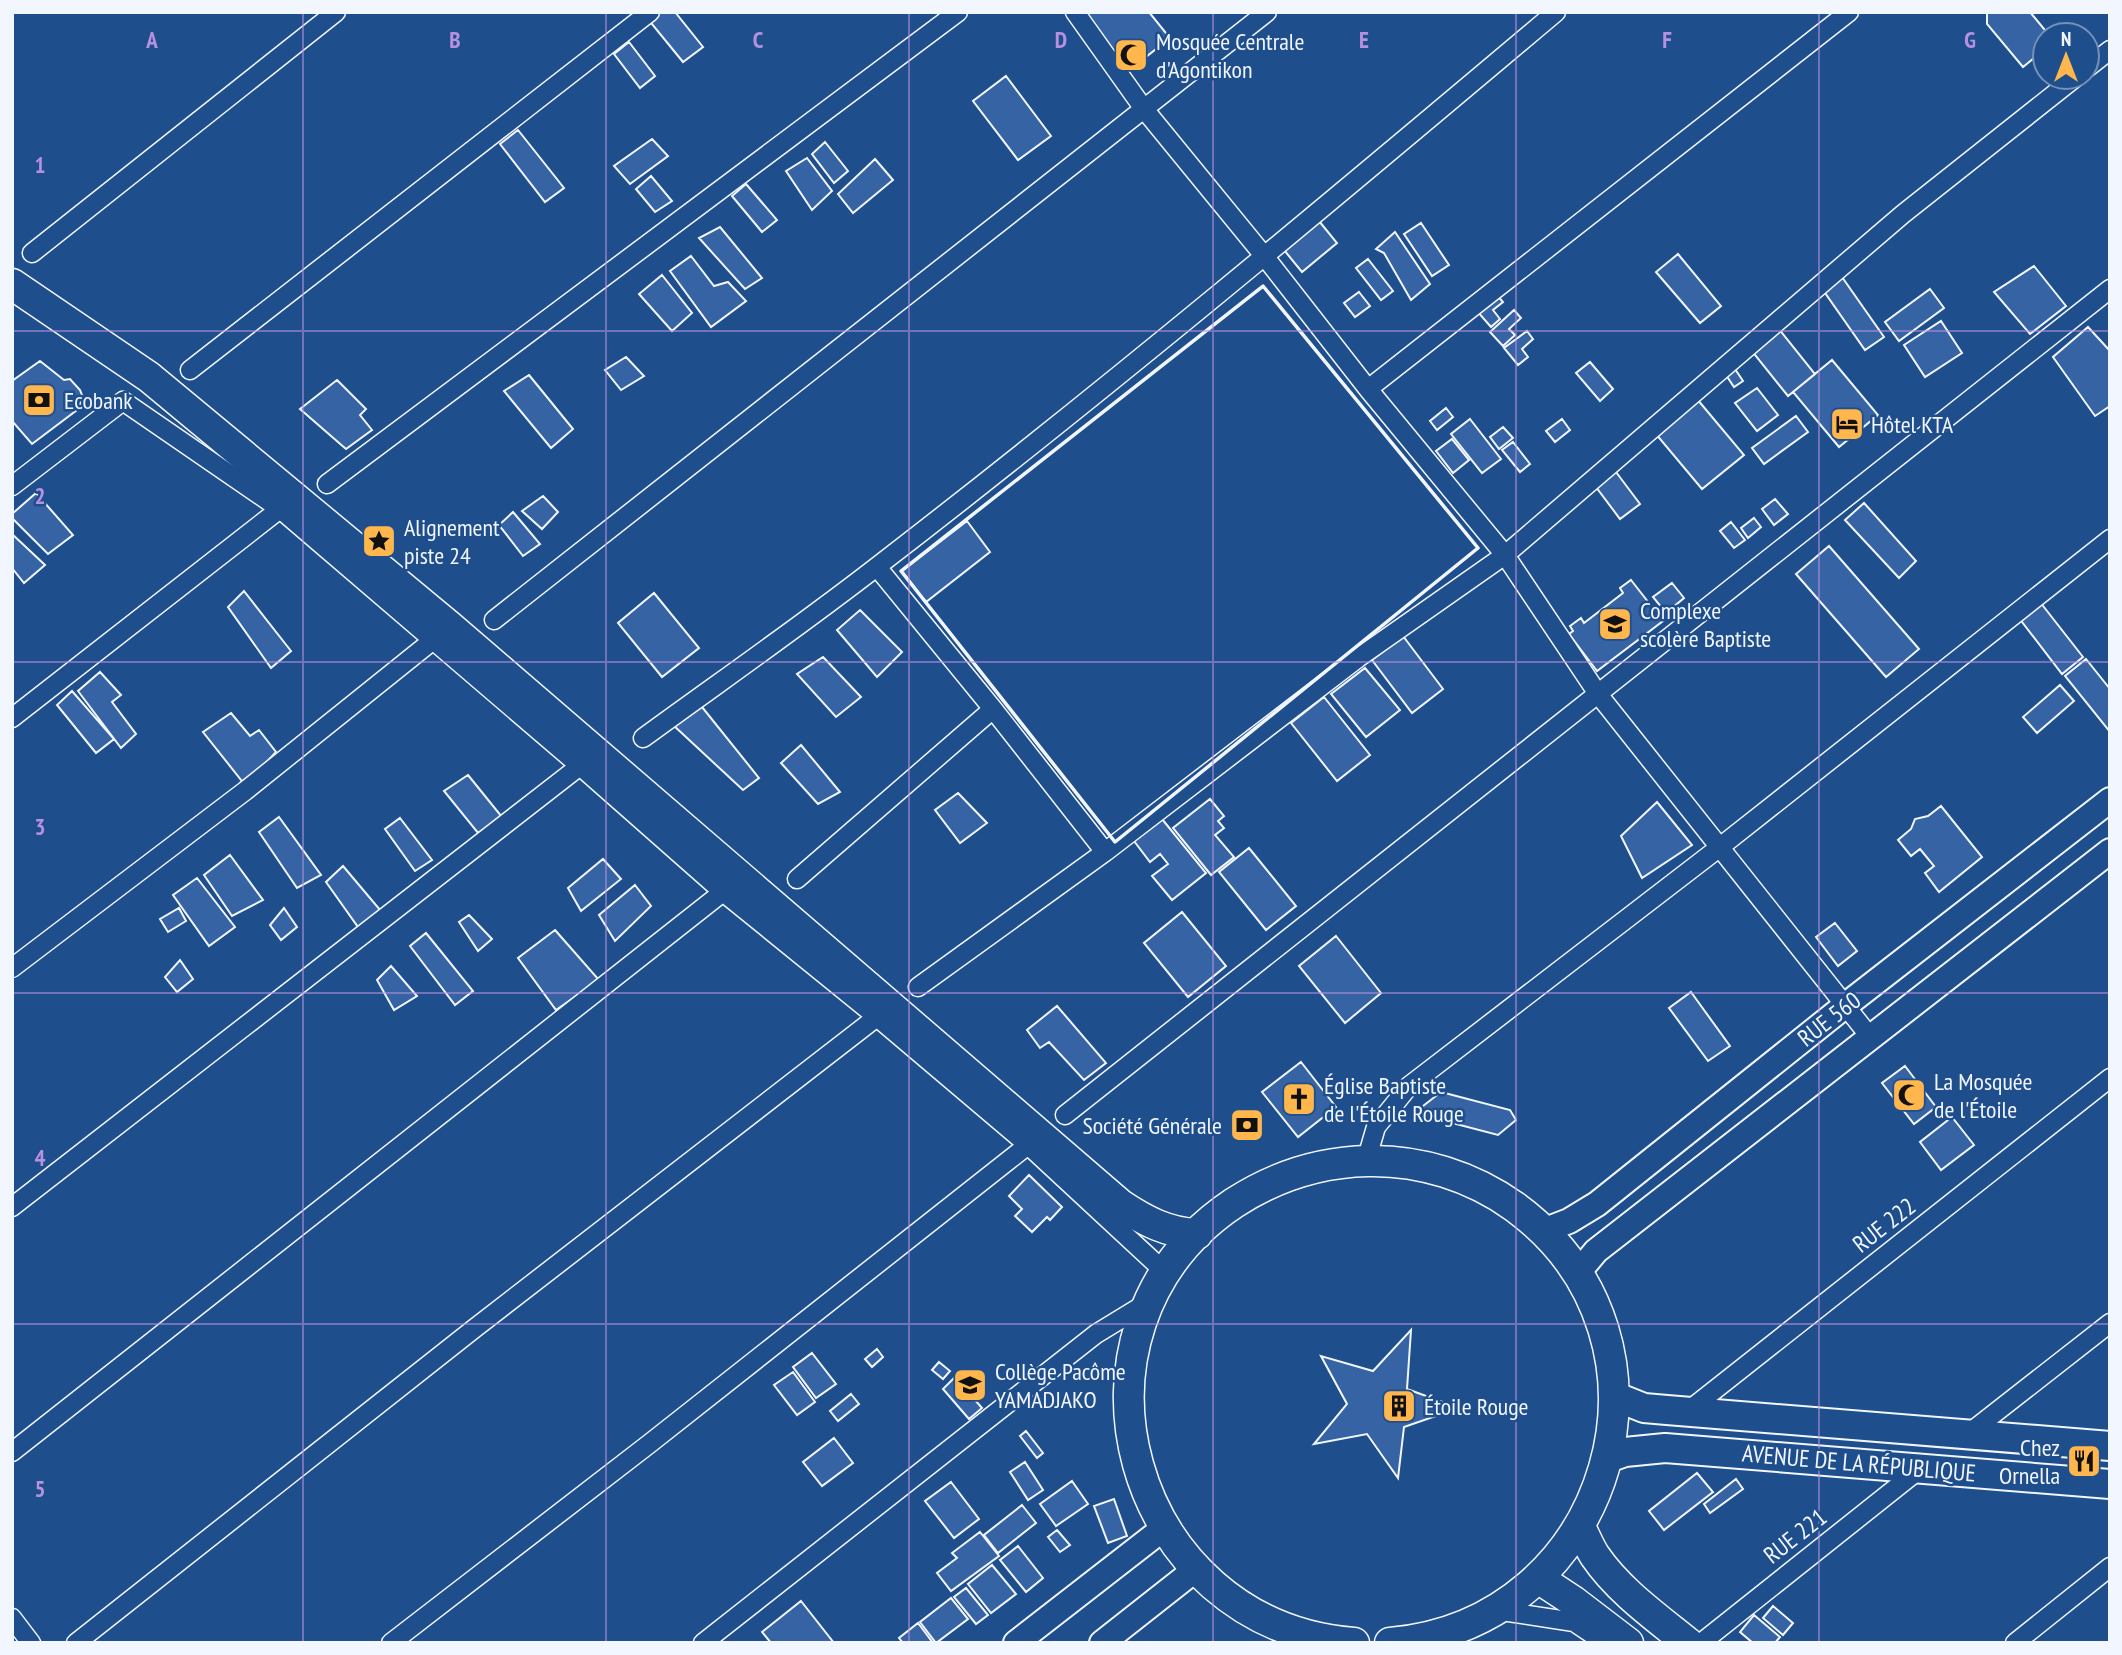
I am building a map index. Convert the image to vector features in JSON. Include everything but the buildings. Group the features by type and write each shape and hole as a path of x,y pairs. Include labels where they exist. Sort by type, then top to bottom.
{"highway":[{"path":"12,284 149,377 449,626 1121,1205 1142,1219 1167,1230 1197,1234"},
{"path":"1354,1643 1317,1637 1273,1623 1232,1600 1196,1569 1164,1528 1150,1500 1138,1470 1129,1416 1132,1360 1151,1300 1166,1273 1197,1234 1230,1206 1278,1180 1321,1166 1366,1161 1410,1164 1462,1178 1510,1204 1544,1231 1577,1274 1592,1300 1606,1337 1614,1396 1614,1421 1608,1458 1597,1493 1580,1527 1556,1559 1538,1578 1495,1610 1443,1633 1390,1643"},
{"path":"1580,1527 1595,1556 1617,1581 1688,1643"},
{"path":"1538,1578 1628,1643"}],"main road":[{"name":"RUE 560","path":"1544,1231 1569,1221 1597,1204 1846,1005 2110,800"},
{"name":"RUE 560","path":"1577,1274 1597,1251 2110,851"},
{"name":"AVENUE DE LA RÉPUBLIQUE","path":"1614,1396 1644,1408 2110,1446"},
{"name":"AVENUE DE LA RÉPUBLIQUE","path":"1608,1458 1625,1452 1665,1448 2110,1485"},
{"path":"1016,1643 1164,1528"},
{"path":"1102,1643 1196,1569"}],"street":[{"path":"32,253 337,12"},
{"path":"190,370 650,12"},
{"path":"327,484 958,12"},
{"path":"1075,12 1144,109 1265,257 1368,390 1505,555 1598,694 1871,1038"},
{"path":"494,620 1267,12"},
{"path":"643,738 877,567 1072,414 1265,257 1556,12"},
{"path":"1368,390 1849,12"},
{"path":"918,987 1105,852 1358,658 1505,555 1903,214 2058,91"},
{"path":"1065,1115 2110,289"},
{"path":"12,486 123,401 280,509 723,892 877,1017 1028,1145 1166,1273"},
{"path":"12,718 280,509"},
{"path":"1366,1161 1376,1127 1409,1086 1720,847 2110,539"},
{"path":"877,567 1105,852"},
{"path":"12,968 245,791 432,641"},
{"path":"797,879 993,709"},
{"path":"12,1207 580,766"},
{"path":"12,1452 723,892"},
{"path":"76,1643 475,1328 877,1017"},
{"name":"RUE 222","path":"1688,1411 2110,1078"},
{"path":"391,1643 649,1444 1028,1145"},
{"path":"703,1643 1096,1334 1151,1300"},
{"path":"1968,1434 2110,1323"},
{"name":"RUE 221","path":"1701,1643 1920,1468"},
{"path":"2015,1643 2110,1567"},
{"path":"1495,1610 1574,1622 1604,1643"},
{"path":"12,1618 31,1643"}],"wall":[{"path":"1263,286 1478,548 1115,842 901,571 1263,286"}],"place":[{"name":"Mosquée Centrale d'Agontikon","path":"1131,55"},
{"name":"Ecobank","path":"39,400"},
{"name":"Hôtel KTA","path":"1847,424"},
{"name":"Alignement piste 24","path":"379,541"},
{"name":"Complexe scolère Baptiste","path":"1615,624"},
{"name":"La Mosquée de l'Étoile","path":"1909,1095"},
{"name":"Église Baptiste de l'Étoile Rouge","path":"1299,1099"},
{"name":"Société Générale","path":"1247,1125"},
{"name":"Collège Pacôme YAMADJAKO","path":"970,1385"},
{"name":"Étoile Rouge","path":"1399,1406"},
{"name":"Chez Ornella","path":"2084,1461"}]}
